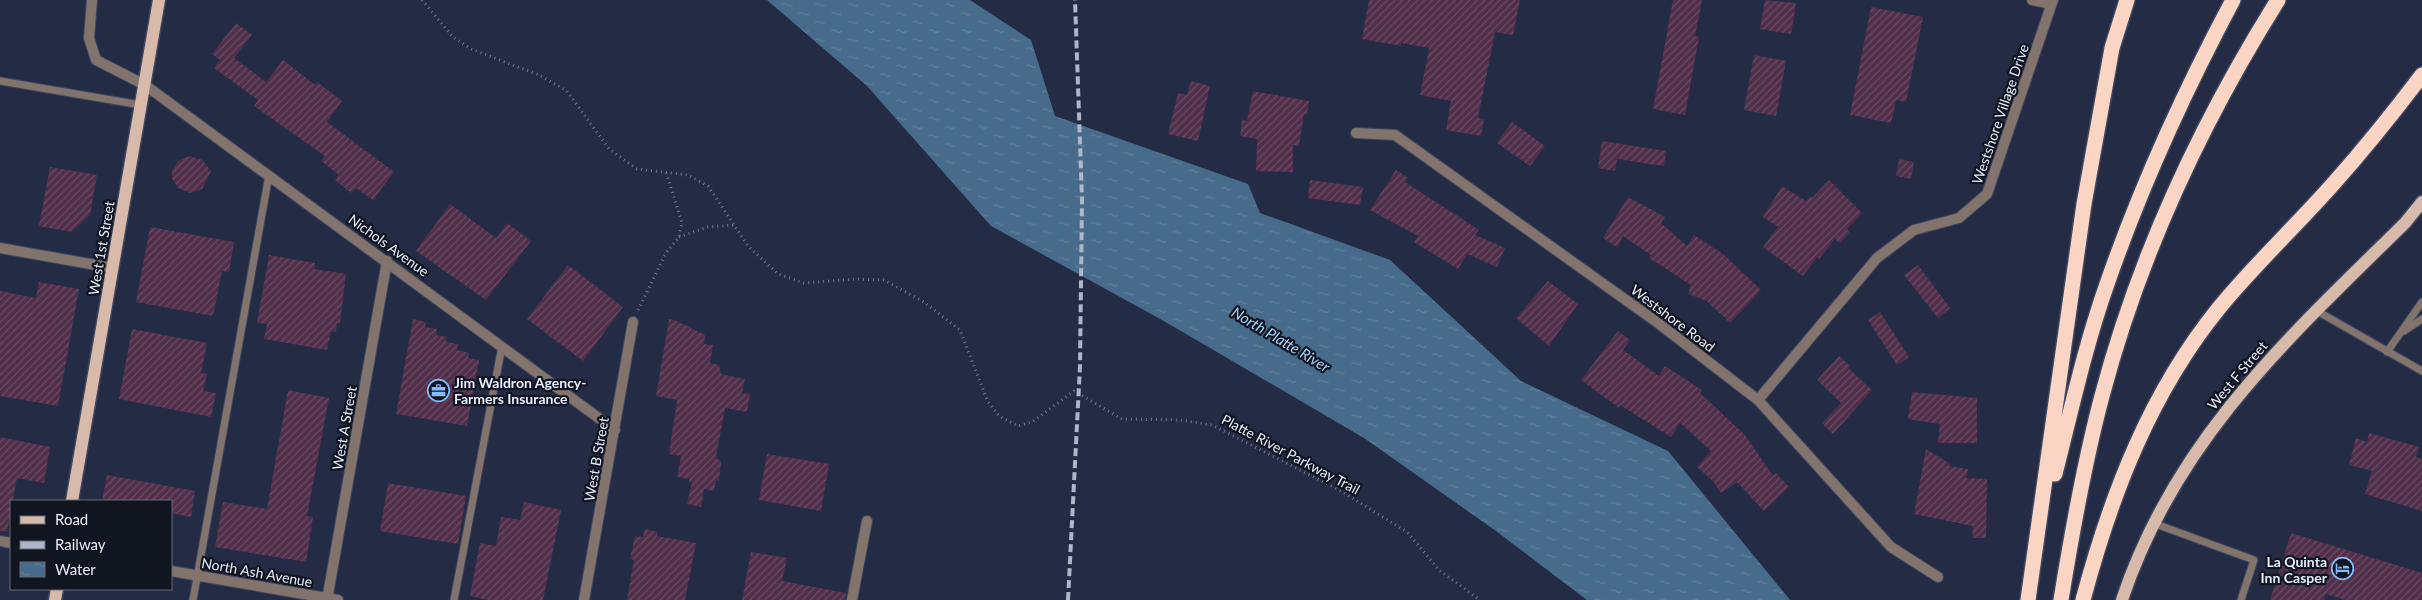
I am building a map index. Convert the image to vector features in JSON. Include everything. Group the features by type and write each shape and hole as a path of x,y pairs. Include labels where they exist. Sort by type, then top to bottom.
{"highway":[{"path":"2028,600 2036,556 2084,204 2112,48 2127,0"},
{"path":"2036,556 2075,395 2106,286 2140,194 2188,85 2233,0"},
{"path":"2061,600 2087,456 2119,337 2142,273 2176,191 2218,102 2278,0"},
{"path":"2083,600 2108,517 2127,465 2158,399 2180,362 2219,308 2281,238 2333,184 2398,108 2422,74"}],"main road":[{"name":"West 1st Street","path":"72,500 159,0"},
{"name":"West F Street","path":"2122,600 2154,523 2182,471 2217,421 2283,344 2405,223 2422,202"}],"street":[{"name":"Nichols Avenue","path":"92,0 89,38 96,60 145,84 615,430"},
{"path":"2032,0 2052,2"},
{"name":"Westshore Village Drive","path":"1758,400 1877,258 1914,230 1959,218 1987,194 2052,2"},
{"name":"Westshore Road","path":"1356,133 1395,135 1658,323 1758,400 1891,547 1938,577"},
{"path":"0,248 113,268"},
{"name":"West A Street","path":"327,599 387,261"},
{"name":"West B Street","path":"584,600 633,322"},
{"path":"852,600 867,521"},
{"name":"North Ash Avenue","path":"172,571 338,600"}],"lane":[{"path":"0,81 141,105"},
{"path":"193,600 269,175"},
{"path":"2387,352 2422,302"},
{"path":"2317,311 2422,371"},
{"path":"2401,332 2422,318"},
{"path":"454,600 502,346"},
{"path":"2154,523 2254,560 2241,600"}],"path":[{"name":"Platte River Parkway Trail","path":"422,0 453,37 471,49 539,75 567,91 609,149 637,169 688,175 708,186 748,246 778,274 804,283 857,279 884,280 924,302 960,330 988,402 999,416 1018,426 1032,422 1074,391 1122,420 1180,420 1212,425 1341,492 1407,532 1439,570 1480,600"},
{"path":"633,322 666,253 679,237 682,223 666,172"},
{"path":"679,237 708,227 734,225"}],"water":[{"name":"North Platte River","path":"767,0 970,0 1031,40 1055,116 1248,184 1260,213 1390,260 1521,381 1668,451 1790,600 1587,600 1496,531 1364,438 1162,320 991,226 867,86"}],"building":[{"path":"1369,0 1520,0 1513,35 1495,32 1478,118 1484,119 1481,136 1446,130 1451,101 1420,95 1429,48 1401,43 1401,46 1362,39"},
{"path":"1673,0 1702,0 1695,36 1699,37 1685,115 1653,109"},
{"path":"1765,0 1796,3 1791,34 1760,29"},
{"path":"1871,7 1923,17 1906,102 1896,100 1891,123 1850,115"},
{"path":"236,23 252,35 234,58 266,82 283,60 315,85 317,82 342,101 327,122 394,172 373,200 356,188 351,193 335,180 339,175 321,161 325,156 254,106 258,100 214,68 220,60 212,54"},
{"path":"1754,55 1786,61 1776,116 1744,110"},
{"path":"1191,81 1210,86 1198,141 1168,134 1178,93 1187,95"},
{"path":"1253,91 1309,101 1307,115 1304,114 1299,146 1293,145 1293,172 1256,171 1257,139 1240,136 1242,120 1247,121"},
{"path":"1512,122 1545,146 1530,166 1497,143"},
{"path":"1602,141 1666,151 1664,166 1617,159 1615,171 1598,168"},
{"path":"190,156 202,160 211,171 202,189 190,193 178,188 172,178 172,172 178,161"},
{"path":"1899,159 1914,162 1911,179 1896,176"},
{"path":"50,167 97,175 90,215 71,232 39,226"},
{"path":"1396,170 1408,178 1405,182 1479,230 1475,235 1505,248 1497,267 1467,254 1458,269 1414,242 1418,236 1370,210"},
{"path":"1310,180 1363,187 1360,205 1308,198"},
{"path":"1829,180 1862,213 1847,229 1850,232 1840,243 1835,239 1819,259 1817,257 1803,276 1763,247 1778,227 1763,217 1782,186 1806,201 1810,196 1812,198"},
{"path":"1628,197 1665,217 1661,223 1687,246 1694,235 1723,254 1761,290 1730,323 1707,301 1688,294 1691,285 1649,258 1651,255 1623,236 1617,247 1603,238"},
{"path":"450,204 496,238 507,223 531,241 486,300 416,251"},
{"path":"150,227 234,242 229,272 222,271 213,316 136,302"},
{"path":"269,255 315,263 314,269 346,274 340,324 337,323 336,332 331,331 327,350 264,339 267,324 257,323"},
{"path":"568,265 623,307 583,361 527,319"},
{"path":"1918,265 1950,308 1938,318 1904,275"},
{"path":"1548,281 1578,304 1549,346 1516,318"},
{"path":"39,282 79,289 58,406 0,396 0,291 36,298"},
{"path":"1880,312 1909,357 1897,365 1868,320"},
{"path":"413,319 426,322 425,327 437,329 436,335 447,337 446,342 458,344 457,350 469,353 468,358 479,360 467,426 396,414"},
{"path":"669,319 705,335 704,344 713,345 710,363 719,365 721,374 745,379 742,393 750,394 747,412 725,408 716,457 721,462 719,481 716,480 714,491 704,489 701,507 687,504 692,482 689,482 689,479 677,477 681,456 669,454 677,400 656,396"},
{"path":"132,329 207,343 201,373 207,374 203,391 216,393 211,417 119,399"},
{"path":"1618,331 1630,340 1623,350 1659,376 1665,366 1702,390 1700,393 1745,435 1773,476 1776,473 1789,487 1764,511 1737,482 1721,493 1713,481 1697,467 1711,451 1680,423 1671,437 1620,405 1619,408 1581,380"},
{"path":"1839,356 1850,366 1848,368 1872,390 1833,434 1822,423 1841,403 1817,380"},
{"path":"288,390 329,398 307,516 313,517 306,562 215,547 223,502 267,509"},
{"path":"1912,392 1977,398 1977,443 1938,443 1940,424 1908,419"},
{"path":"2369,433 2419,447 2416,457 2422,459 2422,511 2365,494 2372,471 2349,465 2356,438 2367,442"},
{"path":"0,437 50,447 44,483 17,478 13,500 10,500 7,532 0,531"},
{"path":"1926,449 1950,464 1949,466 1968,469 1966,478 1987,479 1986,538 1972,538 1973,526 1914,514"},
{"path":"767,454 829,464 821,511 759,500"},
{"path":"107,475 195,491 191,517 172,513 172,500 102,500"},
{"path":"388,483 466,496 458,544 380,531"},
{"path":"524,502 561,510 543,600 488,600 470,596 480,543 496,546 501,517 520,520"},
{"path":"645,529 658,532 657,536 696,543 685,600 627,600 634,560 630,559 635,536 643,537"},
{"name":"La Quinta Inn Casper","path":"2291,533 2422,573 2422,600 2346,600 2326,594 2324,600 2270,600"},
{"path":"751,552 787,558 782,581 846,593 845,600 742,600"}],"railway":[{"path":"1068,600 1080,366 1082,200 1075,0"}],"place":[{"name":"Jim Waldron Agency- Farmers Insurance","path":"438,390"},
{"name":"La Quinta Inn Casper","path":"2343,569"}]}
